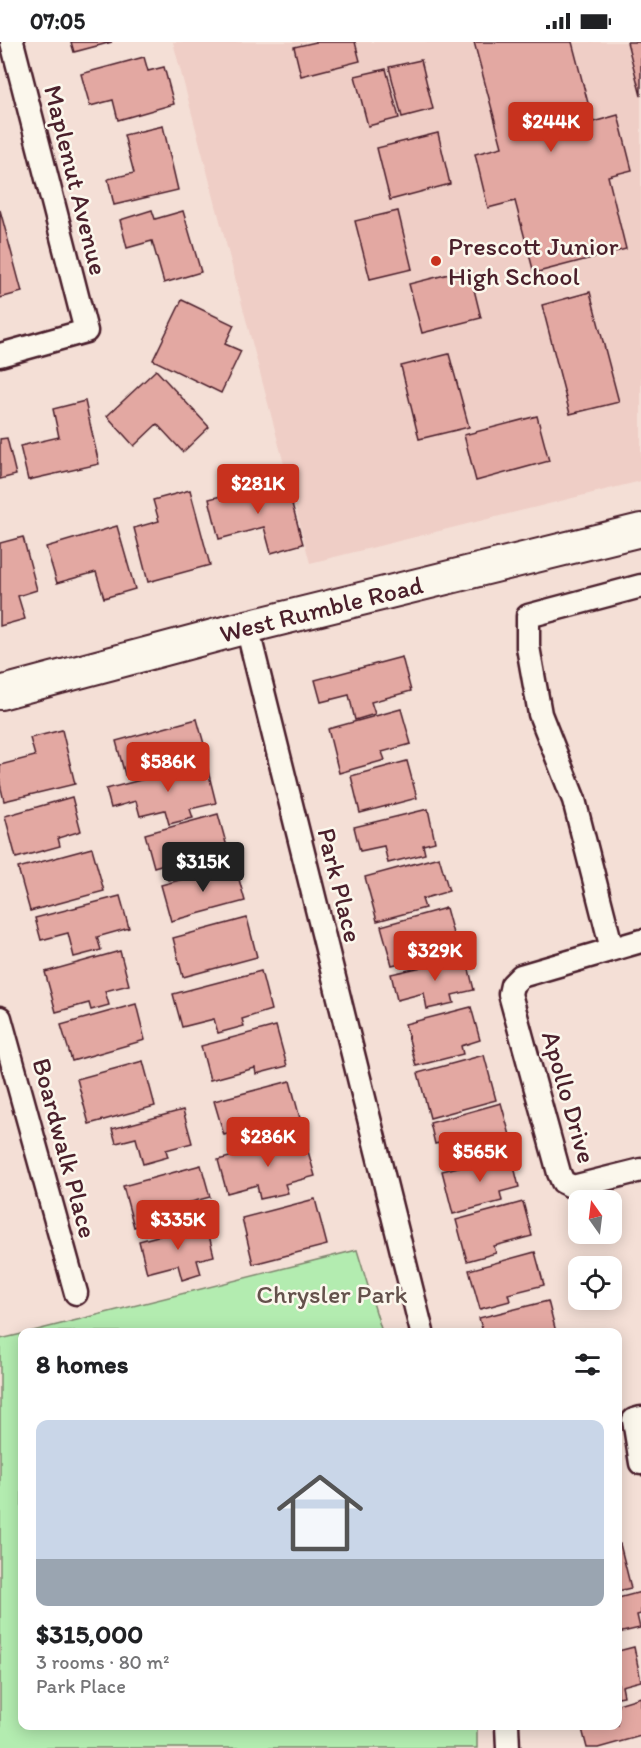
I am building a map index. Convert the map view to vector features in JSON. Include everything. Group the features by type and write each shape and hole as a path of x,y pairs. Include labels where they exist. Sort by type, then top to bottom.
{"street":[{"name":"Maplenut Avenue","path":"0,355 86,331 12,42"},
{"name":"West Rumble Road","path":"0,693 247,627 641,530"},
{"path":"641,586 528,616 528,647 540,714 574,800 612,949 641,941"},
{"name":"Park Place","path":"247,627 421,1328"},
{"name":"Apollo Drive","path":"612,949 521,976 512,985 510,994 563,1182 573,1187 641,1170"},
{"name":"Boardwalk Place","path":"0,1018 76,1293"},
{"path":"638,1419 641,1463"},
{"path":"507,1730 508,1748"}],"shaded area":[{"name":"Prescott Junior High School","path":"173,42 641,42 641,481 310,563"}],"green space":[{"name":"Chrysler Park","path":"357,1250 381,1328 45,1328"},
{"path":"18,1335 18,1730 477,1730 477,1748 0,1748 0,1339"}],"building":[{"path":"71,42 112,42 74,52"},
{"path":"316,42 355,42 360,61 301,76 294,47"},
{"path":"474,42 572,42 593,122 618,115 632,170 608,176 626,249 534,273 515,201 488,208 475,154 502,147"},
{"path":"627,42 641,42 641,96"},
{"path":"144,57 148,71 164,67 174,104 118,120 113,100 90,106 81,74"},
{"path":"421,60 433,109 402,117 389,67"},
{"path":"386,69 399,118 368,126 355,76"},
{"path":"163,126 178,190 114,205 108,179 134,173 124,135"},
{"path":"438,133 450,184 390,200 377,148"},
{"path":"0,210 22,292 0,298"},
{"path":"152,210 155,219 183,211 201,272 164,283 152,241 127,248 120,220"},
{"path":"398,211 412,269 370,279 355,221"},
{"path":"469,269 481,318 422,333 409,284"},
{"path":"590,292 619,402 570,414 542,305"},
{"path":"182,300 234,325 225,344 241,351 221,393 153,360"},
{"path":"449,354 469,427 419,439 401,366"},
{"path":"156,370 209,427 183,452 157,424 134,446 107,416"},
{"path":"85,401 99,464 28,480 20,446 59,437 53,409"},
{"path":"537,416 549,461 476,481 464,435"},
{"path":"7,438 16,475 0,479 0,439"},
{"path":"278,481 282,495 289,493 303,544 271,553 264,527 219,539 209,499"},
{"path":"190,490 210,565 148,582 134,528 159,521 153,500"},
{"path":"117,526 135,589 104,598 96,572 57,583 46,547"},
{"path":"23,537 37,590 18,596 25,619 0,626 0,543"},
{"path":"402,657 411,691 371,702 375,714 355,720 349,695 321,702 315,680"},
{"path":"401,709 411,744 382,752 385,760 339,773 328,729"},
{"path":"197,719 204,744 184,749 186,759 125,775 116,741"},
{"path":"62,730 75,784 4,801 0,784 0,765 35,756 30,738"},
{"path":"407,761 417,798 360,813 351,776"},
{"path":"206,763 216,803 190,809 193,818 169,824 165,810 140,816 136,801 111,808 106,789"},
{"path":"72,797 81,831 58,838 60,846 16,858 5,816"},
{"path":"428,809 435,842 423,845 425,854 388,863 384,846 360,851 354,827"},
{"path":"218,814 229,854 203,862 205,869 168,880 164,864 154,867 145,834"},
{"path":"92,848 104,891 30,911 18,868"},
{"path":"439,857 449,891 422,899 425,908 377,921 365,877"},
{"path":"235,865 245,901 171,921 161,885"},
{"path":"120,896 129,928 97,937 101,950 74,957 68,933 41,940 35,918"},
{"path":"446,908 455,941 434,947 438,961 421,965 419,958 392,965 381,926"},
{"path":"247,918 257,957 183,977 173,938"},
{"path":"120,951 129,985 105,991 109,1005 91,1010 89,1003 56,1012 45,972"},
{"path":"466,957 474,990 452,995 454,1003 427,1009 424,993 397,1000 391,974"},
{"path":"261,971 271,1010 242,1019 244,1026 218,1033 214,1019 182,1027 173,994"},
{"path":"136,1004 145,1040 72,1061 61,1025"},
{"path":"471,1007 480,1040 461,1046 463,1054 416,1066 405,1024"},
{"path":"276,1026 287,1066 256,1074 255,1068 210,1080 201,1046"},
{"path":"484,1055 496,1100 430,1118 418,1073"},
{"path":"143,1061 155,1106 89,1124 77,1079"},
{"path":"290,1081 301,1122 271,1130 269,1122 224,1135 214,1101"},
{"path":"501,1103 513,1146 468,1158 462,1137 435,1144 430,1123"},
{"path":"183,1110 192,1143 166,1150 168,1157 143,1164 136,1138 116,1143 112,1129"},
{"path":"304,1137 315,1176 285,1184 288,1193 260,1199 257,1185 227,1193 218,1160"},
{"path":"511,1154 519,1187 500,1192 502,1201 453,1214 442,1171"},
{"path":"201,1165 210,1197 180,1205 183,1214 134,1227 123,1186"},
{"path":"315,1199 327,1245 253,1264 242,1218"},
{"path":"523,1202 532,1236 494,1246 496,1253 467,1261 456,1220"},
{"path":"206,1223 214,1256 197,1260 201,1274 182,1280 178,1265 147,1273 139,1241"},
{"path":"535,1252 544,1285 508,1294 510,1301 480,1309 469,1270"},
{"path":"548,1301 555,1328 482,1328 479,1318"},
{"path":"622,1552 631,1588 622,1590"},
{"path":"641,1592 641,1614 637,1615 640,1628 622,1632 622,1597"},
{"path":"634,1647 641,1681 622,1686 622,1650"},
{"path":"641,1697 641,1736 598,1748 587,1748 582,1730 622,1730 622,1703"}],"place":[{"name":"Prescott Junior High School","path":"436,261"}]}
